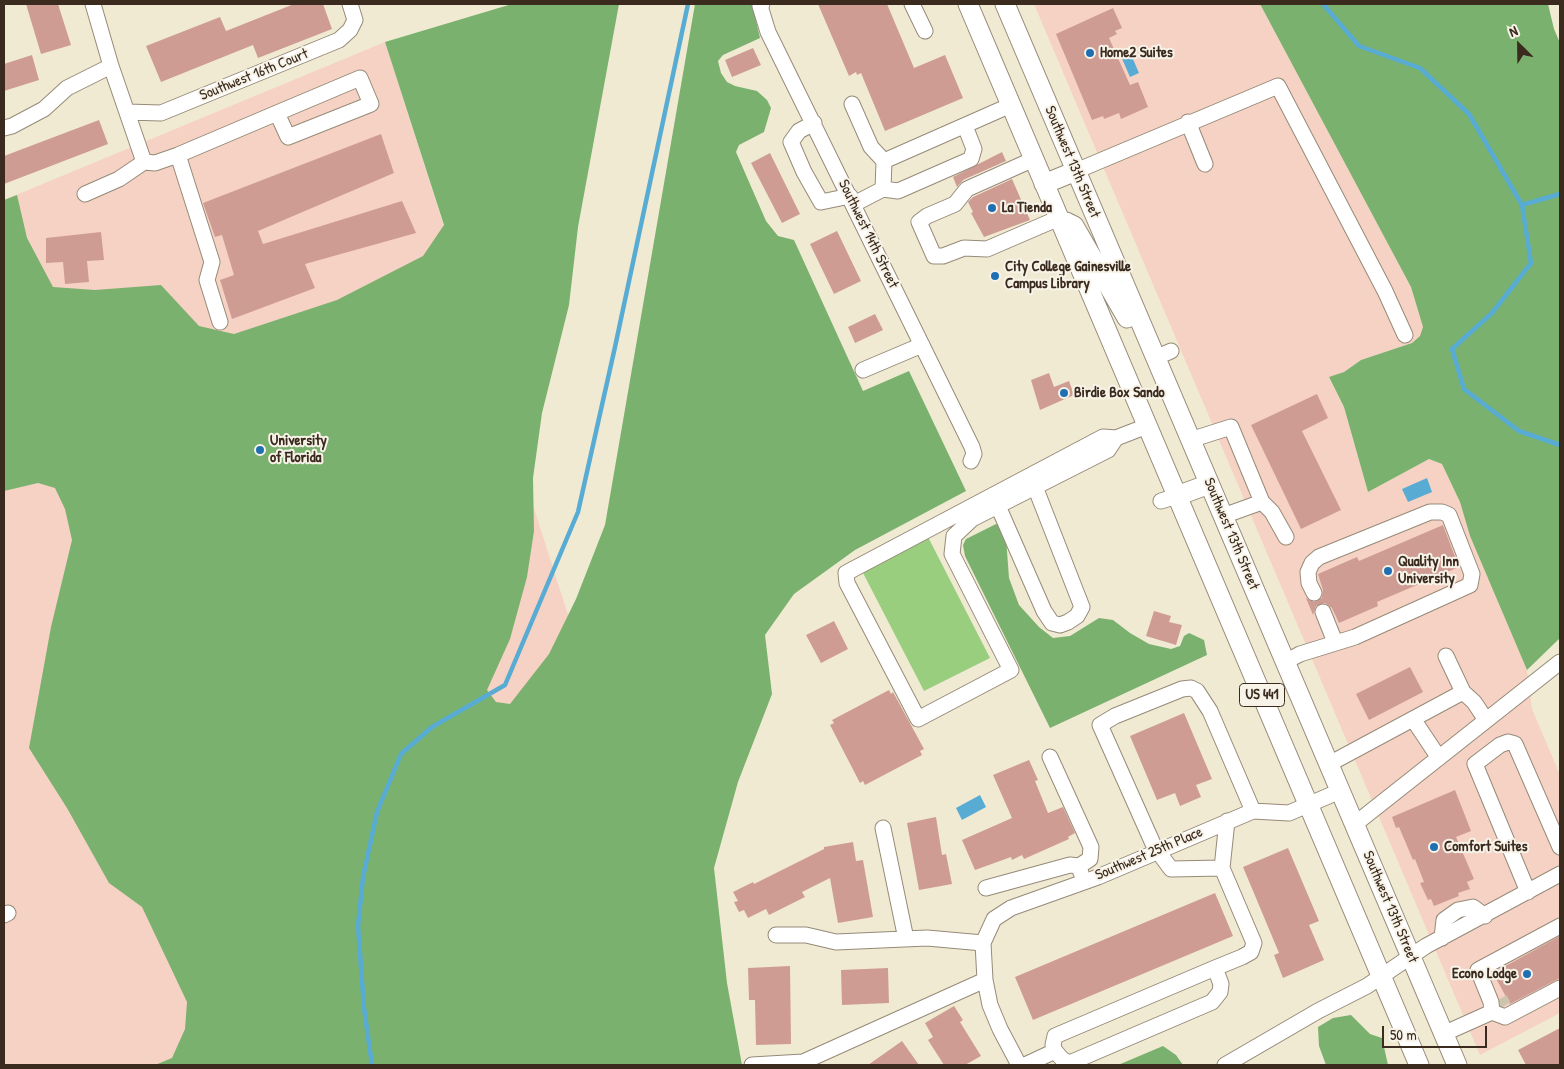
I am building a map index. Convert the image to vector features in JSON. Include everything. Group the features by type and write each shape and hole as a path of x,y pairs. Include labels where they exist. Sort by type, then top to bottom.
{"main road":[{"name":"US 441","path":"968,4 1147,426 1169,499 1308,805 1419,1065"},
{"name":"Southwest 13th Street","path":"1004,4 1084,168 1141,325 1163,354 1190,440 1457,1065"},
{"path":"1044,184 1084,168"},
{"path":"1059,218 1074,226 1128,320 1141,325"},
{"path":"1169,499 1209,484"}],"street":[{"path":"93,4 111,66 144,162"},
{"name":"Southwest 16th Court","path":"127,112 161,114 340,40 350,30 354,20 350,4"},
{"path":"912,4 925,31"},
{"name":"Southwest 14th Street","path":"761,5 768,32 972,447 974,454 971,461"},
{"path":"4,128 12,126 44,109 67,88 111,66"},
{"path":"85,194 119,180 144,162 155,163 178,155 360,78 371,104 288,137 278,113"},
{"path":"1084,168 1188,122 1278,86 1385,291 1405,335"},
{"path":"852,104 871,147 884,161 883,189"},
{"path":"884,161 1011,105"},
{"path":"1188,122 1205,164"},
{"path":"814,123 798,131 791,142 804,172 821,202 852,200 883,189 898,191 971,159 974,149 965,126"},
{"path":"178,155 187,176 212,262 206,280 220,322"},
{"path":"1034,159 967,189 955,204 927,216 919,222 934,256 943,256 964,248 987,249 1059,218"},
{"path":"863,370 922,345"},
{"path":"1033,482 846,573 847,582 918,719 1011,670 952,554 954,536 961,527 998,506 1103,437 1116,438 1147,426"},
{"path":"1190,440 1231,427 1262,502 1272,512 1286,537"},
{"path":"998,506 1044,611 1052,623 1060,625 1068,622 1077,616 1082,607 1033,482"},
{"path":"1223,516 1262,502"},
{"path":"1285,662 1335,642 1355,637 1470,584 1472,574 1448,515 1442,512 1430,512 1319,557 1312,563 1308,572 1309,583 1314,593"},
{"path":"1322,612 1335,642"},
{"path":"1446,656 1463,692 1474,702 1486,720"},
{"path":"1355,824 1560,662"},
{"path":"1222,868 1171,869 1154,846 1100,725 1115,716 1182,689 1190,688 1197,691 1210,711 1253,811"},
{"path":"1329,764 1463,692"},
{"path":"1413,719 1439,758"},
{"path":"1528,892 1475,764 1500,745 1508,742 1515,744 1560,847"},
{"path":"986,888 1070,865 1079,866 1090,859 1090,847 1050,757"},
{"name":"Southwest 25th Place","path":"983,948 994,919 1011,908 1083,882 1253,811 1289,813 1340,791"},
{"path":"1215,968 1221,984 1220,992 1212,1002 1072,1062 1062,1060 1055,1051 1053,1045 1056,1036 1251,952 1254,943 1222,868 1226,821"},
{"path":"883,828 906,939"},
{"path":"1079,866 1083,882"},
{"path":"1225,1065 1275,1034 1382,977 1442,938 1560,874"},
{"path":"1499,1005 1478,970 1560,926"},
{"path":"776,935 806,935 836,942 927,938 983,948 985,980 990,1004 1000,1030 1019,1065"},
{"path":"752,1065 802,1062 985,980"},
{"path":"1444,1034 1499,1005 1560,988"},
{"path":"1025,1065 1055,1051"}],"shaded area":[{"path":"1034,4 1260,4 1411,287 1423,327 1420,336 1412,343 1361,360 1344,372 1329,378 1344,407 1368,492 1429,459 1442,464 1460,502 1470,536 1527,670 1532,709 1560,775 1560,1013 1480,1055"},
{"name":"University of Florida","path":"385,42 593,693 737,1065 4,1065 4,200"}],"green space":[{"name":"University of Florida","path":"512,4 619,4 578,227 569,305 542,413 533,478 534,531 527,577 510,639 487,690 496,702 510,704 549,654 576,599 605,525 695,4 752,4 760,38 723,55 718,61 721,73 727,82 735,86 757,91 767,100 771,108 764,132 739,145 736,152 766,221 778,236 794,240 863,391 909,371 966,491 855,550 794,594 765,635 772,694 738,782 714,868 727,983 742,1065 155,1065 172,1058 185,1029 187,1002 142,907 109,883 67,808 29,748 51,627 72,540 65,509 55,488 38,483 4,491 4,200 17,195 27,238 53,287 95,290 161,285 199,326 234,334 337,300 423,256 444,225 385,42"},
{"path":"1260,4 1548,4 1554,29 1560,43 1560,638 1527,670 1470,536 1460,502 1442,464 1429,459 1368,492 1344,407 1329,377 1344,372 1361,360 1412,343 1420,336 1423,327 1411,287"},
{"path":"996,524 1003,527 1006,538 1009,578 1019,605 1039,627 1053,638 1070,636 1099,618 1113,620 1149,644 1171,649 1180,646 1184,636 1189,633 1204,640 1207,655 1050,728 965,556 963,545 966,539"},
{"path":"928,537 990,658 924,691 862,571"},
{"path":"1351,1015 1370,1034 1382,1038 1388,1065 1326,1065 1319,1046 1318,1027 1333,1018"},
{"path":"1163,1046 1176,1055 1183,1065 1118,1065"}],"water":[{"path":"1129,50 1139,73 1130,77 1120,54"},
{"path":"1427,478 1432,492 1408,502 1402,489"},
{"path":"980,795 986,807 962,820 956,808"}],"building":[{"path":"26,4 58,4 71,45 41,54"},
{"path":"294,4 323,4 332,29 258,58 253,45 161,82 146,46 220,17 226,31"},
{"path":"818,4 887,4 914,68 945,55 963,98 885,131 861,73 857,75 856,72 849,76"},
{"name":"Home2 Suites","path":"1113,8 1122,28 1115,31 1117,34 1109,38 1130,85 1138,82 1148,107 1121,119 1119,113 1104,119 1103,116 1092,120 1056,34"},
{"path":"753,48 761,65 732,77 725,60"},
{"path":"32,55 39,80 4,91 4,64"},
{"path":"99,120 108,144 4,184 4,156"},
{"path":"381,134 394,173 258,231 263,244 402,201 416,233 305,264 315,288 232,319 220,280 234,275 222,235 215,237 203,203"},
{"path":"1002,152 1006,161 963,180 957,187 953,177"},
{"path":"770,153 800,214 782,223 751,163"},
{"path":"1012,179 1030,220 984,237 971,213 973,212 968,202 973,197"},
{"path":"837,231 861,281 834,294 810,244"},
{"path":"101,232 104,260 87,261 89,282 65,284 63,262 46,263 46,238"},
{"path":"875,314 883,330 855,343 848,327"},
{"path":"1049,373 1054,387 1069,381 1074,395 1040,410 1031,380"},
{"path":"1317,394 1328,418 1302,431 1341,510 1301,529 1251,425"},
{"name":"Quality Inn University","path":"1443,525 1459,567 1377,602 1378,606 1339,623 1332,608 1325,603 1316,606 1313,615 1306,598 1314,602 1322,598 1323,590 1318,574 1357,557 1359,561"},
{"path":"1154,611 1171,616 1169,622 1182,625 1176,645 1146,636"},
{"path":"834,621 848,649 821,663 806,635"},
{"path":"1410,667 1423,692 1369,720 1356,694"},
{"path":"889,690 891,694 893,692 924,749 920,751 922,755 865,785 863,781 860,783 830,725 834,723 832,720"},
{"path":"1184,713 1212,779 1196,785 1201,797 1180,806 1175,793 1157,800 1130,736"},
{"path":"1029,760 1038,780 1035,781 1048,813 1063,807 1075,833 1068,837 1069,839 1024,859 1022,855 1012,860 1011,857 975,870 962,840 1012,818 993,775"},
{"name":"Comfort Suites","path":"1455,790 1471,831 1456,837 1474,879 1467,882 1470,889 1458,893 1459,896 1434,906 1431,899 1428,900 1420,883 1424,882 1415,859 1413,860 1399,827 1396,828 1392,817"},
{"path":"936,817 942,855 946,854 952,884 919,890 907,823"},
{"path":"853,842 856,861 863,860 873,917 838,923 830,878 802,892 805,897 769,915 766,909 748,918 744,910 739,912 734,902 738,901 733,892 753,882 754,884 824,849 824,847"},
{"path":"1288,848 1319,921 1309,925 1324,960 1283,978 1274,955 1279,953 1243,867"},
{"path":"1215,893 1233,936 1033,1020 1015,977"},
{"name":"Econo Lodge","path":"1560,936 1560,978 1510,1004 1493,973"},
{"path":"790,966 791,1044 756,1045 755,1000 749,1000 748,968"},
{"path":"888,968 889,1003 842,1005 841,970"},
{"path":"954,1006 963,1020 960,1022 981,1056 965,1065 944,1065 928,1040 933,1037 925,1023"},
{"path":"1560,1028 1560,1065 1526,1065 1518,1050"},
{"path":"902,1041 919,1065 868,1065"}],"waterway":[{"path":"372,1065 364,1008 358,926 363,877 377,812 401,754 432,727 505,685 578,512 688,4"},
{"path":"1323,4 1359,46 1420,68 1469,114 1522,205 1531,263 1492,313 1452,349 1464,389 1519,431 1560,445"},
{"path":"1522,205 1560,194"}],"tunnel":[{"path":"1500,999 1504,1006"}],"place":[{"name":"Home2 Suites","path":"1090,53"},
{"name":"La Tienda","path":"992,208"},
{"name":"City College Gainesville Campus Library","path":"995,276"},
{"name":"Birdie Box Sando","path":"1064,393"},
{"name":"University of Florida","path":"260,450"},
{"name":"Quality Inn University","path":"1388,571"},
{"name":"Comfort Suites","path":"1434,847"},
{"name":"Econo Lodge","path":"1527,974"}]}
